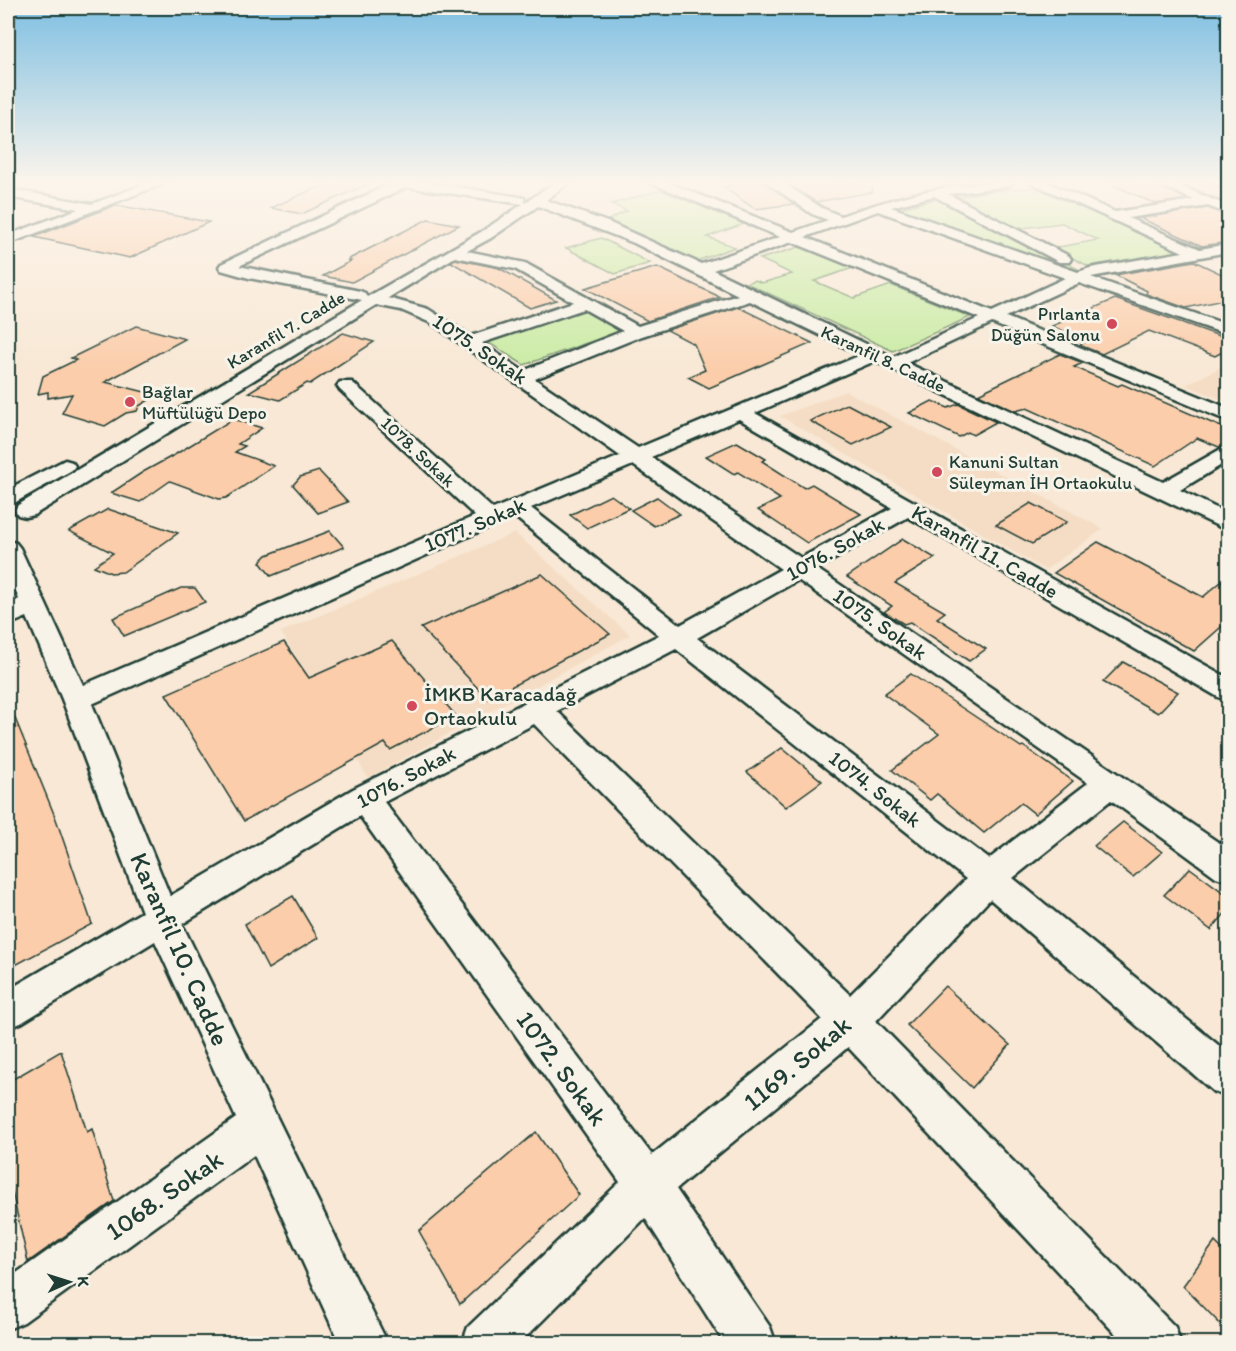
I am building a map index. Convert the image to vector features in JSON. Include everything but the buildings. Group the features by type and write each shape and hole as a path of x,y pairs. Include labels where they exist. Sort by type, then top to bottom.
{"street":[{"name":"1075. Sokak","path":"273,245 226,267 249,274 399,304 423,311 1110,783 1228,867"},
{"name":"Karanfil 7. Cadde","path":"8,525 17,520 14,502 455,245"},
{"name":"Karanfil 7. Cadde","path":"367,298 466,245"},
{"name":"Karanfil 8. Cadde","path":"645,245 1228,522"},
{"path":"699,270 771,245"},
{"path":"814,245 992,316 1228,415"},
{"path":"994,245 1084,275 1191,318 1228,330"},
{"path":"1030,245 1084,275"},
{"path":"1178,245 1218,263"},
{"name":"1077. Sokak","path":"76,699 634,457 992,316 1084,275 1228,249"},
{"path":"453,252 520,266 636,332"},
{"path":"522,378 636,332 750,296"},
{"path":"468,342 584,304"},
{"path":"1191,318 1219,312"},
{"name":"1078. Sokak","path":"346,386 503,513"},
{"name":"Karanfil 11. Cadde","path":"742,413 1227,687"},
{"path":"1164,490 1228,453"},
{"name":"1076. Sokak","path":"8,1010 364,798 678,637 908,508"},
{"name":"1074. Sokak","path":"503,513 678,637 989,878 1228,1078"},
{"name":"Karanfil 10. Cadde","path":"8,548 20,610 76,699 162,920 365,1344"},
{"path":"536,708 850,1021 1158,1344"},
{"name":"1169. Sokak","path":"485,1344 648,1185 850,1021 989,878 1110,783"},
{"name":"1072. Sokak","path":"364,798 648,1185 753,1344"},
{"name":"1068. Sokak","path":"8,1306 261,1125"}],"shaded area":[{"path":"1225,365 1228,367 1228,402 1186,385"},
{"name":"Kanuni Sultan Süleyman İH Ortaokulu","path":"846,391 1103,529 1045,570 780,416"},
{"name":"İMKB Karacadağ Ortaokulu","path":"515,533 630,635 368,778 281,632"}],"green space":[{"path":"576,245 615,245 650,263 615,274 566,248"},
{"path":"662,245 730,245 735,247 697,261"},
{"path":"995,245 1031,245 1080,270 1071,273"},
{"path":"1070,245 1166,245 1178,252 1088,266 1053,248"},
{"path":"799,247 853,268 814,281 854,298 891,285 970,317 893,351 746,283 755,280 762,283 792,274 760,259"},
{"path":"572,311 584,311 618,328 618,332 524,365 486,341"}],"place":[{"name":"Pırlanta Düğün Salonu","path":"1112,324"},
{"name":"Bağlar Müftülüğü Depo","path":"130,402"},
{"name":"Kanuni Sultan Süleyman İH Ortaokulu","path":"937,472"},
{"name":"İMKB Karacadağ Ortaokulu","path":"412,706"}]}
